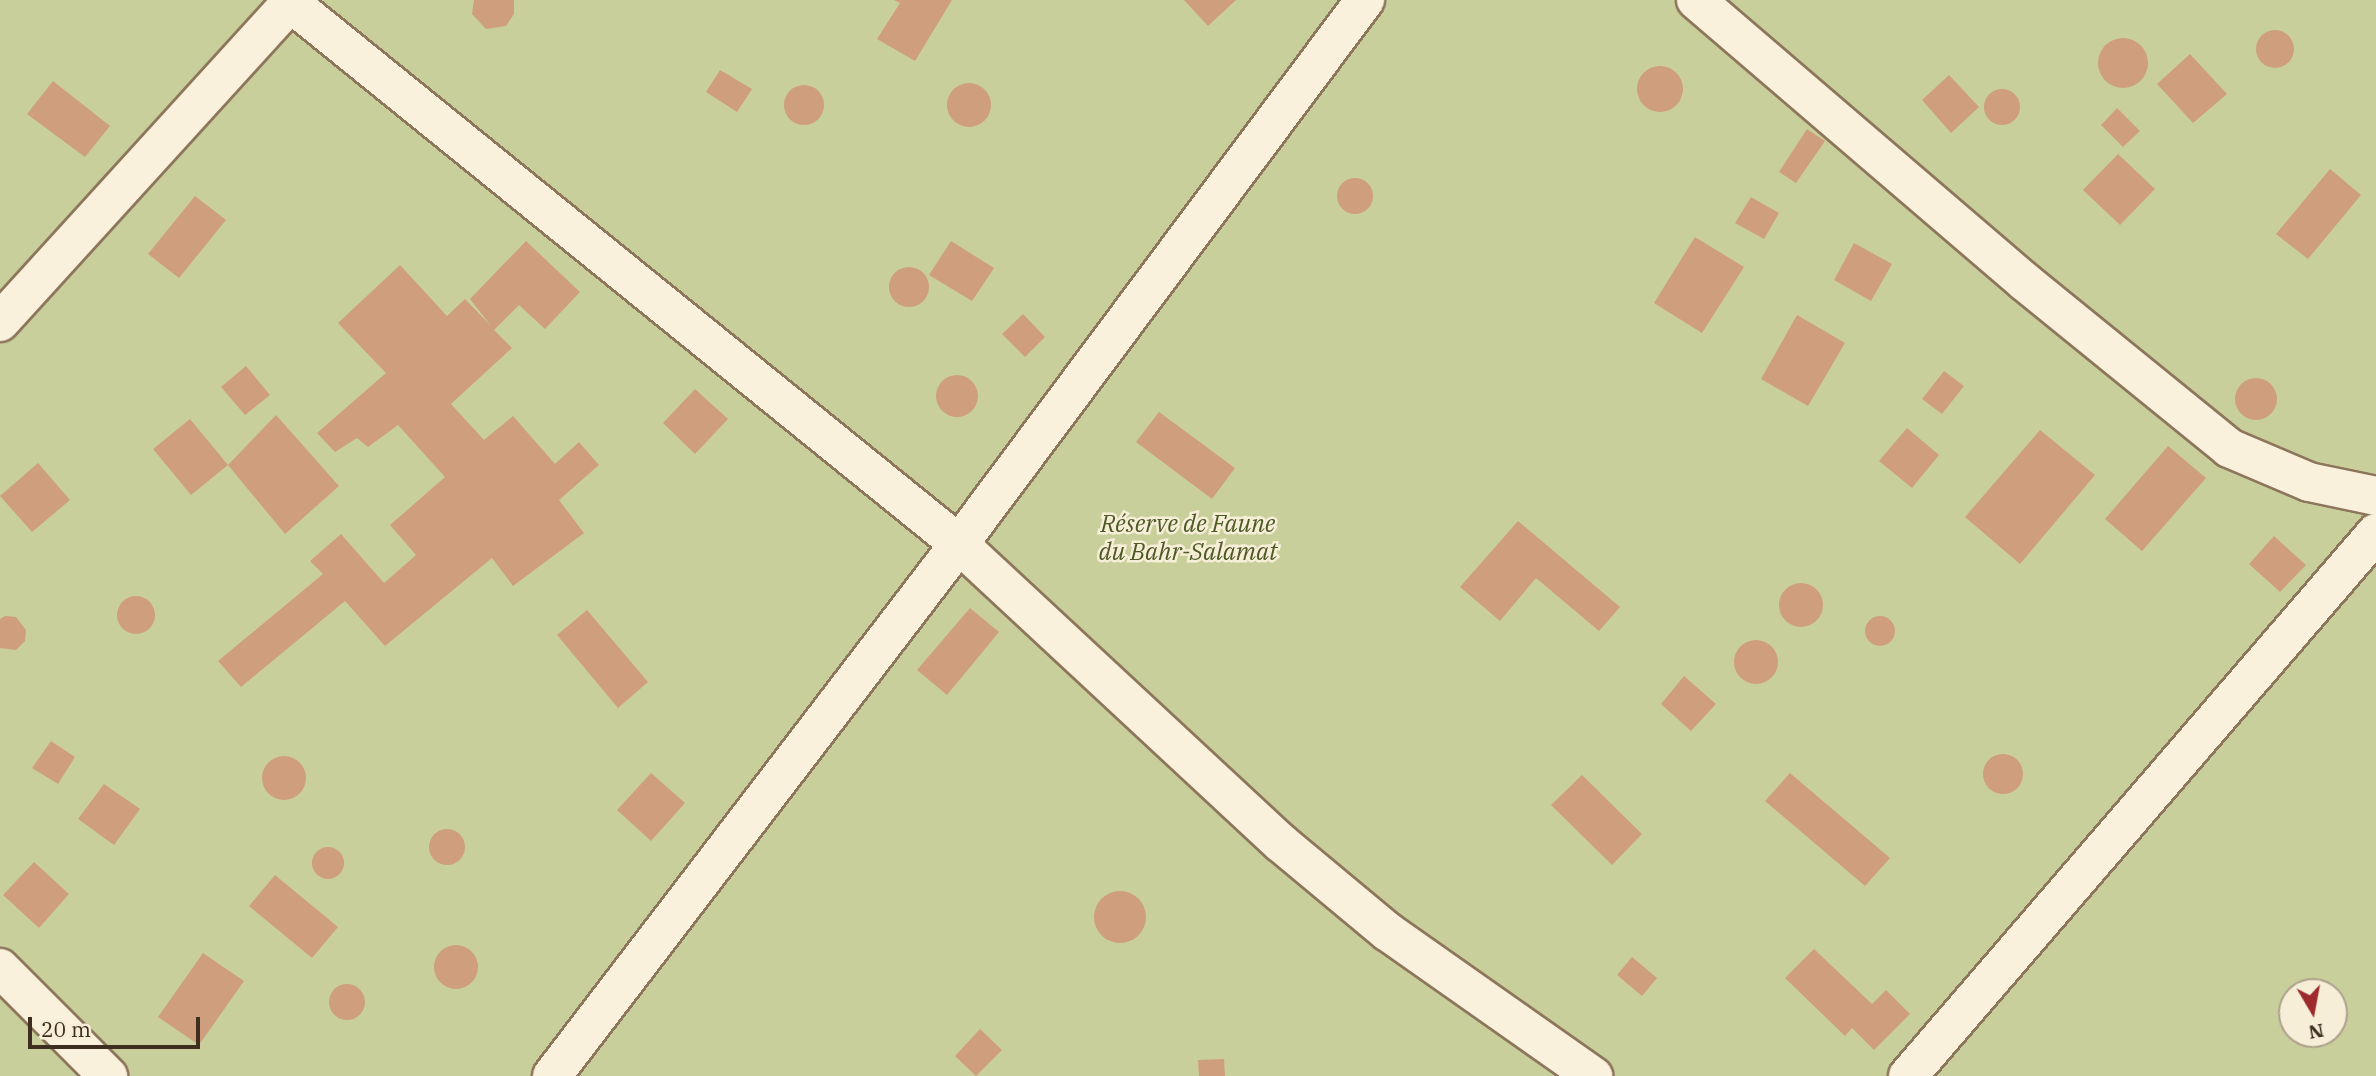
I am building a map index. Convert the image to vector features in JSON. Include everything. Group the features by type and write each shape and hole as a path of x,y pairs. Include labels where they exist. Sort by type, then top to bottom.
{"street":[{"path":"552,1076 959,544 1365,0"},
{"path":"1696,0 2025,282 2229,448 2309,482 2376,496"},
{"path":"0,322 290,1 959,544 1280,843 1388,932 1593,1076"},
{"path":"1908,1076 2376,533"},
{"path":"0,968 108,1076"}],"green space":[{"name":"Réserve de Faune du Bahr-Salamat","path":"0,0 2376,0 2376,1076 0,1076"}],"building":[{"path":"474,0 514,0 514,14 506,26 486,29 472,14"},
{"path":"894,0 952,0 915,61 877,39 900,3"},
{"path":"1184,0 1236,0 1208,26"},
{"path":"2275,30 2288,36 2294,49 2288,62 2275,68 2262,62 2256,49 2262,36"},
{"path":"2123,38 2140,46 2148,63 2140,80 2123,88 2106,80 2098,63 2106,46"},
{"path":"2190,54 2227,94 2193,123 2157,84"},
{"path":"1660,66 1669,67 1676,73 1682,80 1682,98 1676,105 1669,111 1660,112 1651,111 1644,105 1638,98 1637,89 1638,80 1644,73 1651,67"},
{"path":"720,70 752,89 737,112 706,92"},
{"path":"1949,75 1979,107 1951,133 1922,100"},
{"path":"53,81 110,126 85,157 27,114"},
{"path":"969,83 978,84 985,89 990,96 990,114 985,121 978,126 969,127 960,126 953,121 948,114 947,105 948,96 953,89 960,84"},
{"path":"804,85 818,91 824,105 818,119 804,125 790,119 784,105 790,91"},
{"path":"2002,89 2015,94 2020,107 2015,120 2002,125 1989,120 1984,107 1989,94"},
{"path":"2117,108 2140,131 2123,147 2101,125"},
{"path":"1807,129 1825,141 1796,183 1779,172"},
{"path":"2118,154 2155,189 2120,225 2083,190"},
{"path":"2330,169 2361,195 2308,259 2276,234"},
{"path":"1355,178 1368,183 1373,196 1368,209 1355,214 1342,209 1337,196 1342,183"},
{"path":"195,196 226,220 179,278 148,254"},
{"path":"1751,197 1779,213 1764,239 1735,223"},
{"path":"1695,237 1744,267 1702,333 1654,303"},
{"path":"526,241 580,292 545,329 519,305 494,330 512,348 451,404 484,440 513,416 555,464 579,442 599,465 559,500 584,533 513,586 492,558 385,646 345,601 241,687 218,661 323,574 310,561 341,534 384,583 416,555 390,525 445,477 398,425 368,447 357,438 335,452 317,433 386,373 338,323 400,265 447,316 465,299 491,326 470,299"},
{"path":"951,241 994,268 972,301 929,275"},
{"path":"1854,243 1892,264 1871,301 1834,280"},
{"path":"909,267 923,273 929,287 923,301 909,307 895,301 889,287 895,273"},
{"path":"1023,314 1045,337 1025,357 1002,334"},
{"path":"1797,315 1845,343 1808,406 1761,379"},
{"path":"246,366 270,395 245,415 221,387"},
{"path":"1944,371 1964,386 1942,414 1922,399"},
{"path":"957,375 972,381 978,396 972,411 957,417 942,411 936,396 942,381"},
{"path":"2256,378 2271,384 2277,399 2271,414 2256,420 2241,414 2235,399 2241,384"},
{"path":"695,389 728,419 695,454 663,423"},
{"path":"1159,412 1235,468 1212,499 1136,442"},
{"path":"276,415 339,486 285,534 228,465"},
{"path":"190,419 228,465 191,495 153,449"},
{"path":"1907,428 1939,455 1912,488 1879,461"},
{"path":"2040,430 2095,475 2020,564 1965,517"},
{"path":"2168,446 2206,478 2142,551 2105,519"},
{"path":"38,463 70,500 32,532 0,496"},
{"path":"1518,521 1620,607 1599,631 1536,578 1500,621 1460,587"},
{"path":"2274,536 2306,565 2280,592 2249,564"},
{"path":"1801,583 1816,590 1823,605 1816,620 1801,627 1786,620 1779,605 1786,590"},
{"path":"136,596 150,601 155,615 150,629 136,634 122,629 117,615 122,601"},
{"path":"970,608 999,632 947,695 917,670"},
{"path":"587,610 648,682 618,708 557,635"},
{"path":"5,616 16,617 26,630 25,641 16,650 0,648 0,619"},
{"path":"1880,616 1891,620 1895,631 1891,642 1880,646 1869,642 1865,631 1869,620"},
{"path":"1756,640 1771,647 1778,662 1771,677 1756,684 1741,677 1734,662 1741,647"},
{"path":"1684,676 1716,704 1691,731 1661,704"},
{"path":"51,741 75,757 58,784 32,768"},
{"path":"2003,754 2017,760 2023,774 2017,788 2003,794 1989,788 1983,774 1989,760"},
{"path":"284,756 293,757 300,762 305,769 305,787 300,794 293,799 284,800 275,799 268,794 263,787 262,778 263,769 268,762 275,757"},
{"path":"651,773 685,803 651,841 617,810"},
{"path":"1790,773 1890,858 1865,886 1765,801"},
{"path":"1582,775 1642,834 1612,865 1551,805"},
{"path":"104,784 140,809 114,845 78,819"},
{"path":"447,829 460,834 465,847 460,860 447,865 434,860 429,847 434,834"},
{"path":"328,847 339,852 344,863 339,874 328,879 317,874 312,863 317,852"},
{"path":"34,862 69,894 39,928 3,895"},
{"path":"275,875 338,927 312,958 249,906"},
{"path":"1120,891 1130,893 1138,899 1144,907 1144,927 1138,935 1130,941 1120,943 1110,941 1102,935 1096,927 1094,917 1096,907 1102,899 1110,893"},
{"path":"456,945 471,952 478,967 471,982 456,989 441,982 434,967 441,952"},
{"path":"1814,949 1872,1004 1886,990 1910,1014 1874,1050 1852,1028 1845,1036 1785,978"},
{"path":"203,953 244,981 199,1045 158,1017"},
{"path":"1632,957 1657,978 1642,996 1617,975"},
{"path":"347,984 360,989 365,1002 360,1015 347,1020 334,1015 329,1002 334,989"},
{"path":"980,1029 1002,1050 976,1076 955,1056"},
{"path":"1224,1059 1225,1076 1199,1076 1198,1060"}]}
